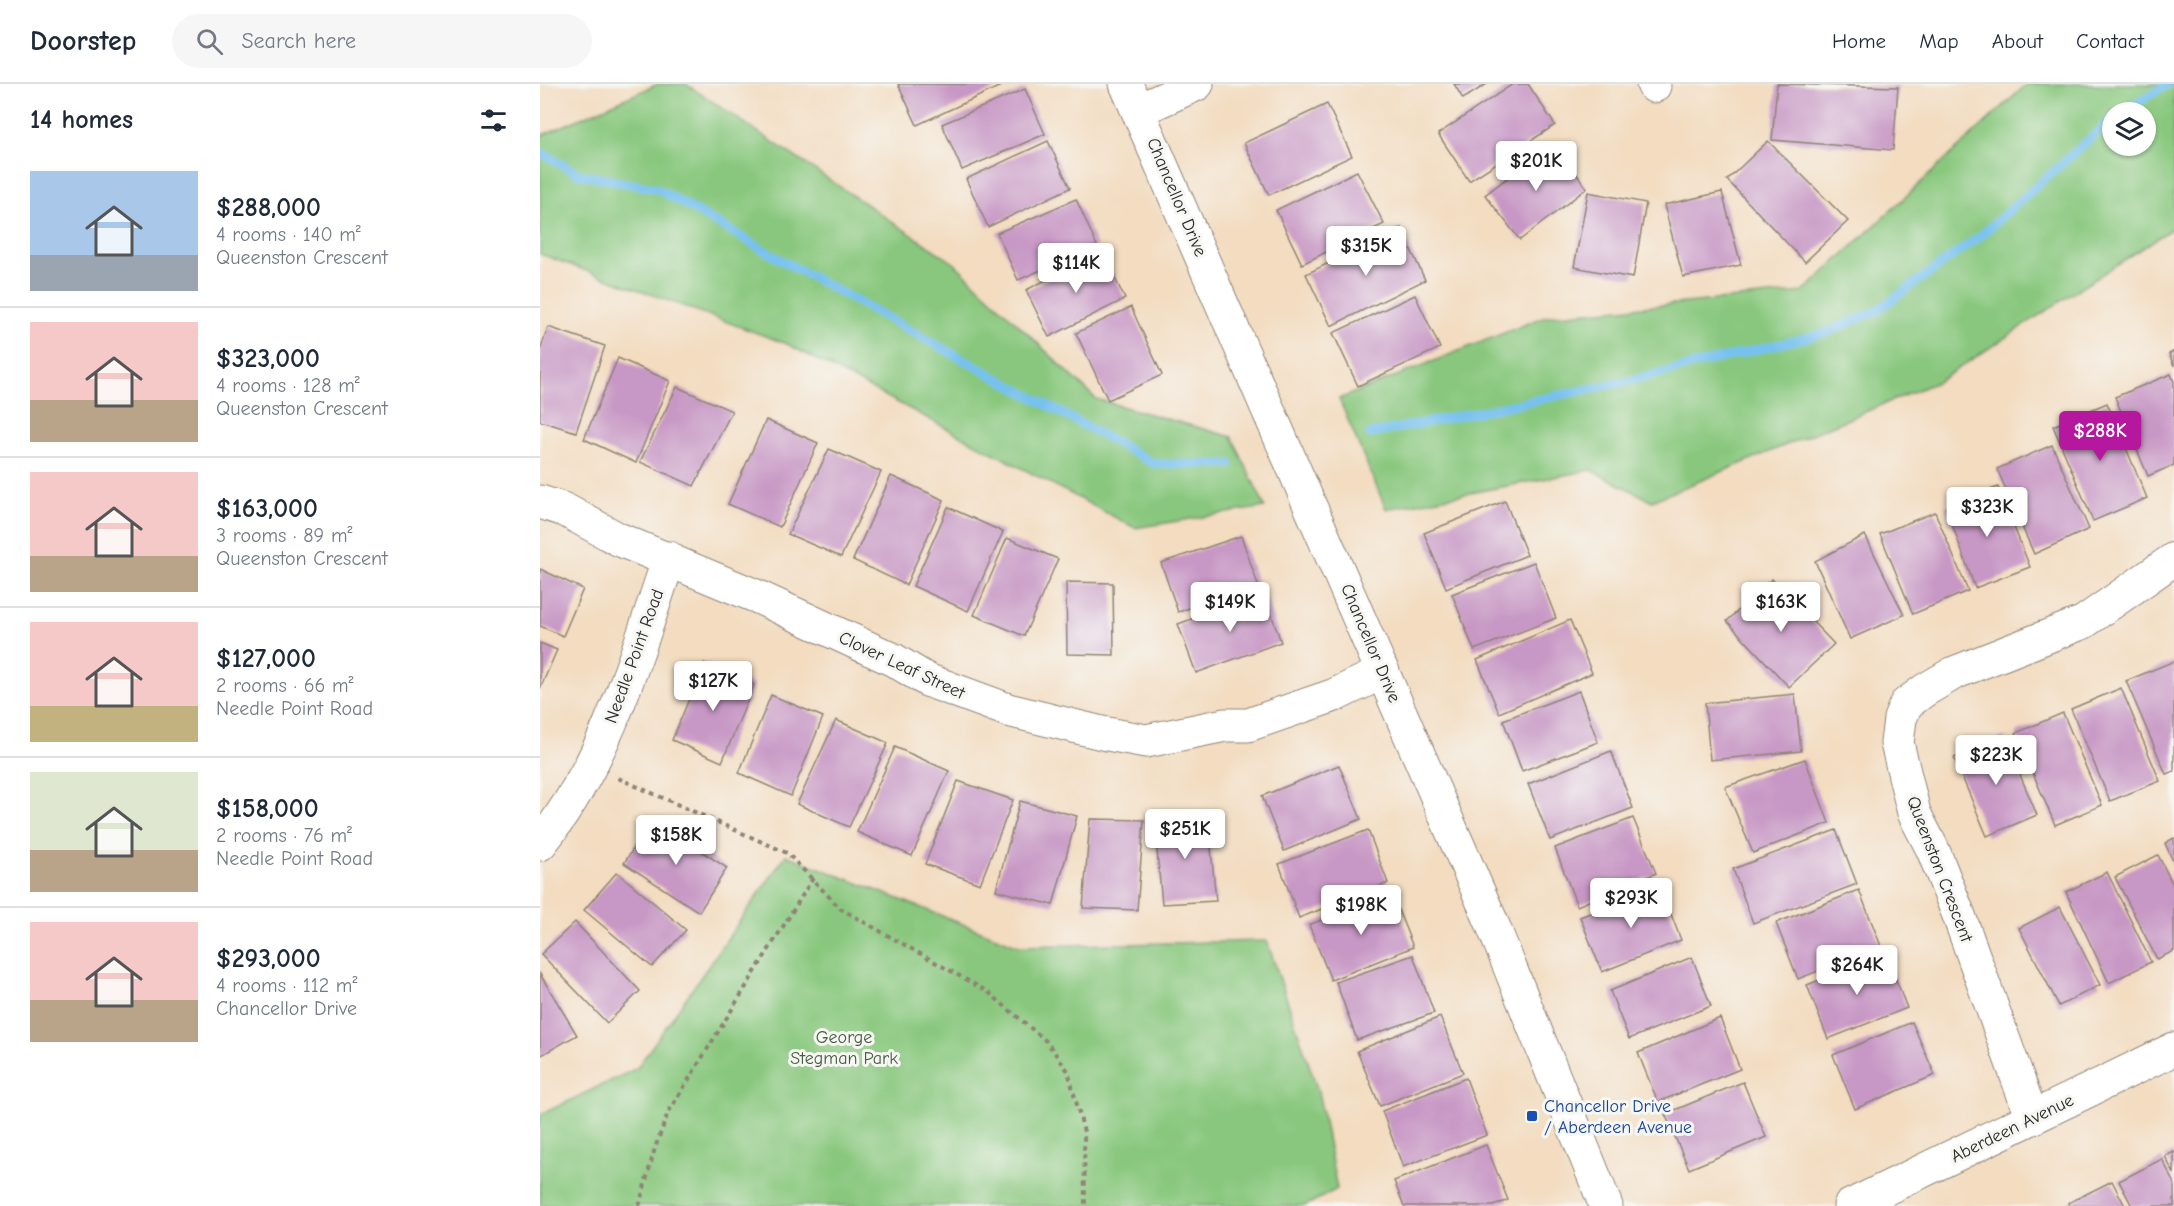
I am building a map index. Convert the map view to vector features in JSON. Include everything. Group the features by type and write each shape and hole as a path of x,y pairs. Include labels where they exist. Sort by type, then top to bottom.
{"street":[{"path":"1132,97 1197,84"},
{"name":"Chancellor Drive","path":"1132,97 1492,923 1606,1206"},
{"name":"Clover Leaf Street","path":"540,502 565,510 618,539 669,558 758,597 894,660 927,680 962,694 1008,710 1146,741 1225,726 1248,724 1335,695 1383,672"},
{"name":"Needle Point Road","path":"540,844 590,765 621,700 669,558"},
{"name":"Queenston Crescent","path":"2032,1118 1958,913 1933,850 1914,813 1897,743 1900,719 1906,704 1954,673 2084,622 2174,559"},
{"name":"Aberdeen Avenue","path":"1850,1206 2174,1049"}],"path":[{"path":"590,765 787,853 841,909 988,992 1046,1041 1068,1071 1084,1131 1085,1206"},
{"path":"639,1206 655,1148 668,1113 813,878"}],"green space":[{"path":"658,84 686,84 954,263 1096,399 1232,437 1265,507 1135,528 787,344 540,254 540,136"},
{"path":"2027,84 2174,84 2174,227 1939,381 1652,501 1591,470 1386,509 1339,399 1546,316 1803,292"},
{"name":"George Stegman Park","path":"786,855 1019,946 1267,941 1318,1091 1337,1189 1305,1206 540,1206 540,1115 637,1068"}],"building":[{"path":"898,84 1005,84 917,125"},
{"path":"1454,84 1487,84 1463,99"},
{"path":"1513,84 1528,84 1555,125 1469,181 1438,134"},
{"path":"1777,84 1898,87 1893,150 1772,140"},
{"path":"1025,89 1045,134 962,170 942,124"},
{"path":"1327,104 1352,156 1269,195 1244,143"},
{"path":"1048,141 1070,188 988,227 966,179"},
{"path":"1768,141 1848,221 1805,262 1727,180"},
{"path":"1553,143 1587,188 1520,240 1485,195"},
{"path":"1357,171 1384,224 1302,264 1276,210"},
{"path":"1588,192 1646,203 1633,278 1574,267"},
{"path":"1722,192 1741,265 1683,277 1664,205"},
{"path":"1076,199 1097,246 1018,280 997,233"},
{"path":"1401,228 1425,280 1331,326 1306,274"},
{"path":"1102,252 1125,299 1049,337 1026,290"},
{"path":"1415,295 1440,348 1358,386 1333,333"},
{"path":"1131,307 1162,375 1108,400 1076,333"},
{"path":"548,327 605,346 576,432 540,421 540,351"},
{"path":"2174,351 2174,366 2169,354"},
{"path":"618,358 670,381 636,463 584,439"},
{"path":"2171,374 2174,382 2174,465 2148,476 2115,397"},
{"path":"677,387 732,411 694,486 640,462"},
{"path":"2107,403 2147,498 2093,521 2053,426"},
{"path":"766,420 818,443 780,527 728,504"},
{"path":"2052,445 2089,529 2034,554 1997,469"},
{"path":"829,449 881,472 841,557 788,534"},
{"path":"891,476 944,500 906,585 853,560"},
{"path":"1998,487 2030,567 1975,588 1946,507"},
{"path":"1505,501 1527,555 1446,588 1424,533"},
{"path":"948,507 1003,532 968,611 913,586"},
{"path":"1935,512 1968,591 1913,614 1880,534"},
{"path":"1865,535 1904,615 1850,639 1815,561"},
{"path":"1241,536 1258,585 1178,612 1161,563"},
{"path":"1007,538 1058,559 1024,636 974,615"},
{"path":"1534,562 1556,618 1474,650 1452,594"},
{"path":"540,569 583,589 563,636 540,626"},
{"path":"1772,579 1834,644 1789,687 1727,621"},
{"path":"1066,582 1113,583 1114,655 1067,654"},
{"path":"1264,593 1281,642 1196,673 1178,624"},
{"path":"1570,620 1592,673 1499,713 1477,660"},
{"path":"540,643 557,650 540,689"},
{"path":"2174,661 2174,771 2166,774 2126,681"},
{"path":"704,663 754,685 722,762 672,740"},
{"path":"2121,688 2160,781 2110,801 2071,709"},
{"path":"1579,691 1598,742 1522,771 1503,720"},
{"path":"1795,694 1801,751 1710,760 1705,703"},
{"path":"771,695 823,717 791,796 739,773"},
{"path":"2063,713 2102,805 2055,825 2016,733"},
{"path":"836,720 888,743 849,827 797,804"},
{"path":"2004,737 2037,815 1987,836 1954,758"},
{"path":"895,747 949,771 912,856 857,832"},
{"path":"1611,751 1633,808 1550,840 1528,784"},
{"path":"1805,759 1829,823 1753,853 1725,787"},
{"path":"1339,765 1361,819 1284,851 1262,796"},
{"path":"958,781 1013,800 980,884 925,864"},
{"path":"1020,801 1077,816 1053,905 996,890"},
{"path":"1208,817 1216,901 1162,904 1154,819"},
{"path":"1633,818 1656,873 1577,906 1555,848"},
{"path":"652,819 727,868 699,912 624,863"},
{"path":"1090,819 1144,820 1137,910 1083,908"},
{"path":"1368,830 1388,883 1299,918 1279,864"},
{"path":"1836,830 1857,884 1753,923 1733,869"},
{"path":"2174,838 2174,864 2165,843"},
{"path":"2158,855 2174,887 2174,951 2157,959 2115,877"},
{"path":"617,872 686,930 652,967 584,910"},
{"path":"2107,872 2151,962 2109,983 2066,892"},
{"path":"1660,886 1681,940 1602,972 1580,917"},
{"path":"1859,890 1881,946 1798,979 1776,923"},
{"path":"1391,892 1413,947 1331,980 1309,925"},
{"path":"2060,907 2100,985 2059,1006 2019,928"},
{"path":"575,922 640,991 607,1023 541,954"},
{"path":"1886,954 1907,1008 1828,1039 1807,985"},
{"path":"1413,955 1434,1013 1357,1040 1336,982"},
{"path":"1692,957 1711,1006 1629,1039 1610,991"},
{"path":"540,974 577,1035 540,1056"},
{"path":"1440,1017 1463,1073 1380,1106 1357,1051"},
{"path":"1720,1018 1740,1069 1658,1102 1638,1053"},
{"path":"1912,1022 1935,1075 1855,1109 1833,1055"},
{"path":"1466,1078 1487,1135 1403,1167 1382,1111"},
{"path":"1743,1082 1766,1137 1689,1169 1665,1114"},
{"path":"1486,1145 1508,1200 1493,1206 1404,1206 1394,1181"},
{"path":"2174,1152 2174,1174 2165,1156"},
{"path":"2162,1159 2174,1182 2174,1206 2132,1206 2119,1181"},
{"path":"2112,1181 2125,1206 2070,1206 2068,1203"}],"waterway":[{"path":"2139,102 2168,84"},
{"path":"1370,434 1624,382 1825,333 1875,312 1979,237 2102,128"},
{"path":"540,152 579,174 658,189 783,261 1155,464 1230,464"}],"place":[{"name":"Chancellor Drive / Aberdeen Avenue","path":"1532,1116"}]}
